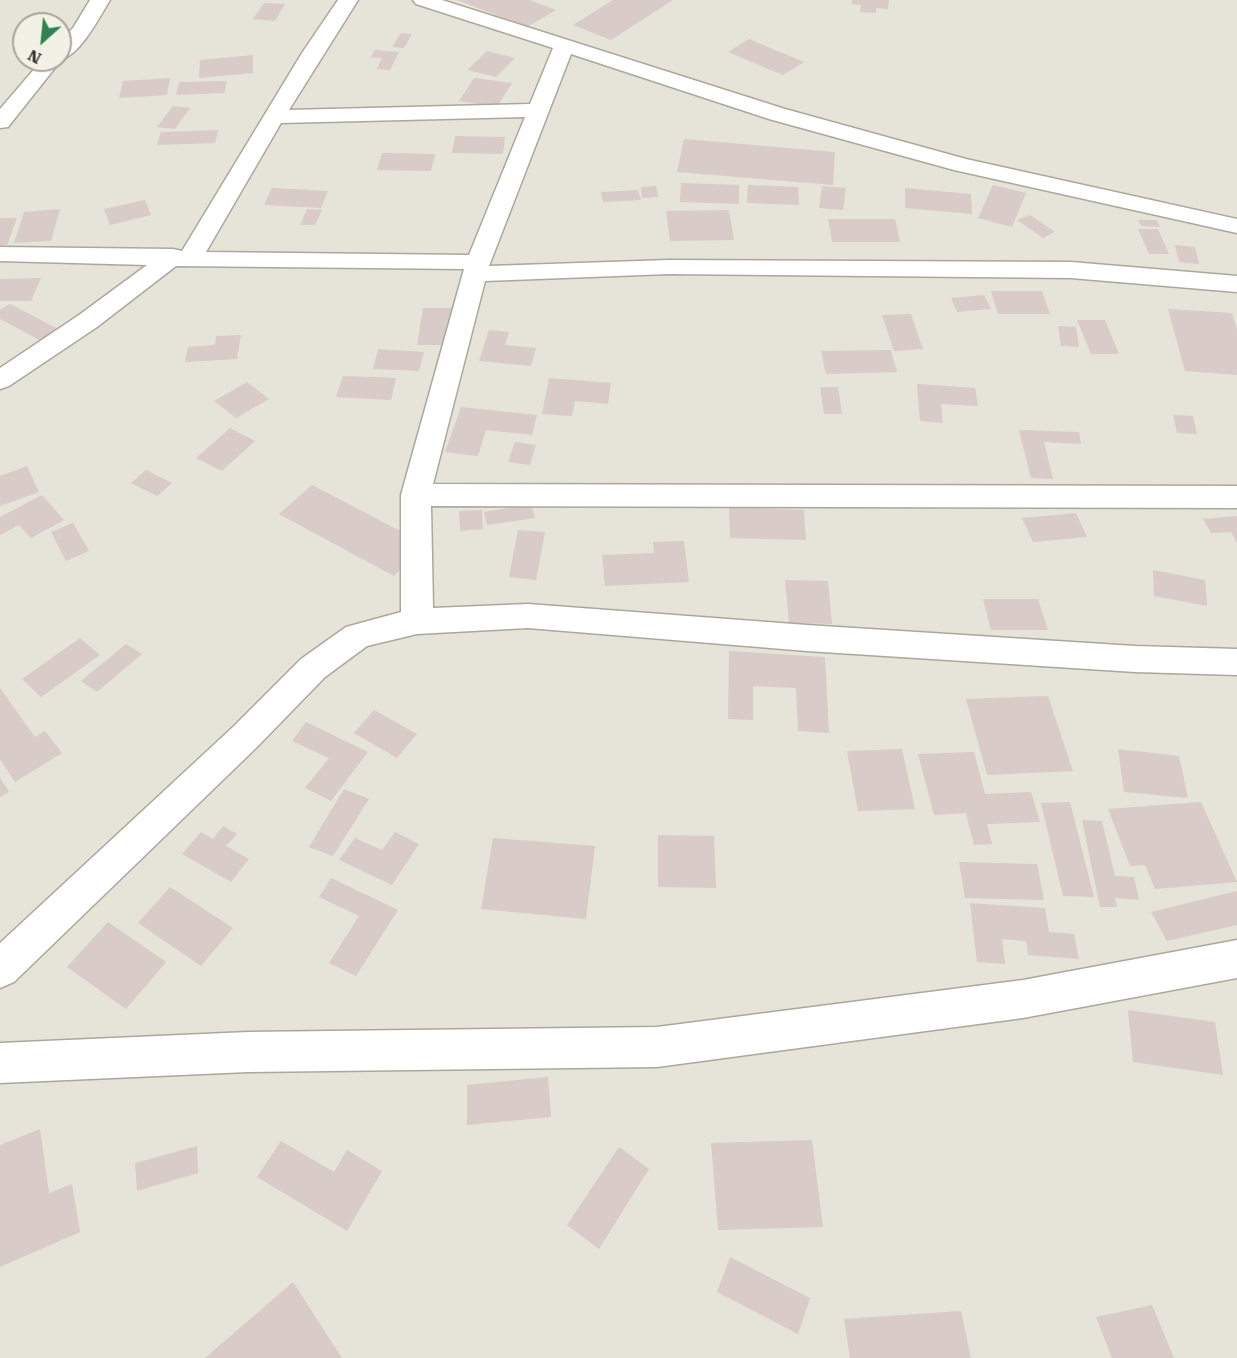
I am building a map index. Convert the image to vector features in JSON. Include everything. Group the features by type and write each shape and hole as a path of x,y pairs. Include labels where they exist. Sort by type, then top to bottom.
{"street":[{"path":"72,40 81,31 100,0"},
{"path":"0,381 182,257 275,117 312,53 348,0"},
{"path":"423,0 777,114 962,165 1237,226"},
{"path":"417,621 416,495 441,394 477,268 564,46"},
{"path":"0,122 43,72"},
{"path":"275,117 540,110"},
{"path":"0,254 182,257 477,268 1071,270 1237,284"},
{"path":"416,495 1237,497"},
{"path":"0,969 128,845 245,738 313,668 357,636 417,621 528,616 807,638 1135,659 1237,662"},
{"path":"0,1063 248,1052 657,1047 1023,999 1237,959"}],"building":[{"path":"457,0 530,0 556,10 527,27"},
{"path":"613,0 673,0 611,40 573,25"},
{"path":"852,0 889,0 888,9 876,8 876,13 860,12 861,5 852,4"},
{"path":"264,3 285,4 275,21 253,19"},
{"path":"401,33 412,34 404,48 392,47"},
{"path":"749,39 804,62 783,75 728,52"},
{"path":"375,50 399,52 390,70 377,69 382,58 371,57"},
{"path":"487,51 515,58 496,77 467,70"},
{"path":"253,55 253,73 199,78 200,60"},
{"path":"170,78 167,95 119,98 123,81"},
{"path":"474,78 512,83 497,107 459,101"},
{"path":"227,81 224,93 176,95 179,82"},
{"path":"173,106 190,108 175,129 157,127"},
{"path":"218,130 215,143 157,145 161,132"},
{"path":"455,136 505,137 503,154 452,153"},
{"path":"684,139 835,152 833,185 677,172"},
{"path":"382,153 435,154 431,171 377,170"},
{"path":"681,183 739,185 739,204 680,202"},
{"path":"748,185 798,187 799,205 747,203"},
{"path":"993,185 1026,193 1012,227 978,218"},
{"path":"656,186 658,197 642,198 641,187"},
{"path":"822,186 846,188 843,210 819,208"},
{"path":"272,188 328,191 321,208 264,205"},
{"path":"905,188 971,194 972,214 905,208"},
{"path":"638,190 641,200 603,202 601,192"},
{"path":"145,200 151,215 110,225 104,209"},
{"path":"60,209 51,241 14,243 24,212"},
{"path":"307,209 322,210 315,225 300,225"},
{"path":"729,210 734,240 670,241 666,211"},
{"path":"1030,215 1055,232 1043,238 1017,220"},
{"path":"0,218 17,218 7,245 0,245"},
{"path":"828,219 895,219 900,242 832,242"},
{"path":"1138,220 1157,220 1160,227 1141,226"},
{"path":"1138,229 1158,229 1169,254 1149,254"},
{"path":"1175,245 1195,247 1199,264 1179,262"},
{"path":"41,278 31,301 0,301 0,279"},
{"path":"991,291 1042,291 1050,314 998,314"},
{"path":"984,295 991,309 957,312 951,298"},
{"path":"10,304 58,329 41,341 0,319 0,310"},
{"path":"423,308 455,308 451,345 417,345"},
{"path":"1168,309 1232,313 1237,329 1237,375 1185,371"},
{"path":"911,314 923,349 894,351 882,315"},
{"path":"1077,320 1105,320 1119,354 1091,354"},
{"path":"1058,326 1076,327 1079,347 1061,346"},
{"path":"489,330 509,332 505,345 536,348 531,366 479,361"},
{"path":"241,335 237,359 185,362 188,347 215,345 216,336"},
{"path":"378,349 424,352 419,371 373,369"},
{"path":"891,350 897,372 826,374 821,351"},
{"path":"343,376 396,378 391,400 336,397"},
{"path":"549,378 611,383 608,404 575,401 572,416 542,414"},
{"path":"247,382 269,399 236,418 214,401"},
{"path":"917,384 975,388 978,406 941,404 943,423 920,421"},
{"path":"820,387 838,387 842,414 824,414"},
{"path":"461,407 537,415 532,435 486,430 478,456 445,452"},
{"path":"1173,415 1193,416 1197,434 1177,433"},
{"path":"230,428 255,441 222,471 196,458"},
{"path":"1019,430 1079,432 1081,444 1044,442 1053,479 1031,478"},
{"path":"515,442 536,445 530,465 508,462"},
{"path":"27,466 39,492 0,506 0,476"},
{"path":"146,470 172,483 157,496 131,483"},
{"path":"312,485 425,544 394,576 279,514"},
{"path":"42,495 64,520 31,538 19,525 0,535 0,517"},
{"path":"531,504 535,518 487,525 484,512"},
{"path":"729,507 804,510 806,540 730,538"},
{"path":"482,510 483,529 460,531 459,511"},
{"path":"1076,513 1087,537 1033,542 1022,518"},
{"path":"1237,516 1237,543 1231,532 1211,533 1203,519"},
{"path":"73,523 89,551 66,561 51,532"},
{"path":"518,530 545,532 536,580 509,577"},
{"path":"684,541 689,582 605,586 602,555 654,553 653,542"},
{"path":"1153,570 1205,580 1207,606 1154,596"},
{"path":"785,580 828,581 832,624 789,623"},
{"path":"983,599 1038,599 1048,630 991,630"},
{"path":"80,638 100,655 41,697 22,679"},
{"path":"126,644 142,654 97,692 81,681"},
{"path":"729,651 825,657 829,733 798,731 796,688 753,686 753,720 728,719"},
{"path":"0,688 35,737 45,731 62,753 15,782 0,759"},
{"path":"1048,696 1073,771 987,775 966,699"},
{"path":"374,710 417,734 397,758 354,733"},
{"path":"306,722 368,752 331,801 305,788 329,758 292,741"},
{"path":"902,749 915,809 858,811 847,751"},
{"path":"1118,749 1179,756 1188,798 1124,792"},
{"path":"974,752 985,794 1031,792 1040,822 987,824 992,844 974,845 966,813 934,815 918,754"},
{"path":"0,778 9,792 0,797"},
{"path":"344,789 369,799 333,856 309,847"},
{"path":"1070,802 1094,897 1063,896 1041,803"},
{"path":"1201,802 1237,882 1155,889 1145,865 1130,866 1108,809"},
{"path":"1082,820 1102,821 1115,876 1134,877 1139,900 1115,898 1117,907 1100,907"},
{"path":"223,826 237,834 226,846 249,859 231,882 182,854 201,832 213,839"},
{"path":"395,832 419,844 392,885 339,860 355,838 382,850"},
{"path":"658,835 714,836 716,888 658,887"},
{"path":"493,838 595,846 586,919 481,909"},
{"path":"959,862 1037,864 1044,900 965,898"},
{"path":"331,878 398,910 356,976 329,963 359,916 319,897"},
{"path":"170,887 233,928 201,966 138,923"},
{"path":"1237,891 1237,925 1167,941 1151,912"},
{"path":"970,903 1045,908 1049,932 1074,934 1079,959 1028,955 1026,941 1002,939 1005,964 977,962"},
{"path":"108,922 166,962 126,1009 67,967"},
{"path":"1128,1010 1215,1022 1223,1075 1133,1062"},
{"path":"548,1077 551,1117 467,1125 467,1085"},
{"path":"40,1129 49,1193 72,1184 80,1232 0,1267 0,1145"},
{"path":"812,1140 823,1227 718,1230 711,1143"},
{"path":"281,1141 334,1172 347,1150 382,1171 347,1231 257,1177"},
{"path":"197,1146 198,1173 137,1191 135,1163"},
{"path":"619,1147 649,1169 599,1249 567,1225"},
{"path":"730,1257 810,1298 798,1334 717,1292"},
{"path":"293,1282 342,1358 205,1358"},
{"path":"1152,1305 1174,1358 1112,1358 1096,1317"},
{"path":"961,1311 971,1358 850,1358 844,1319"}]}
